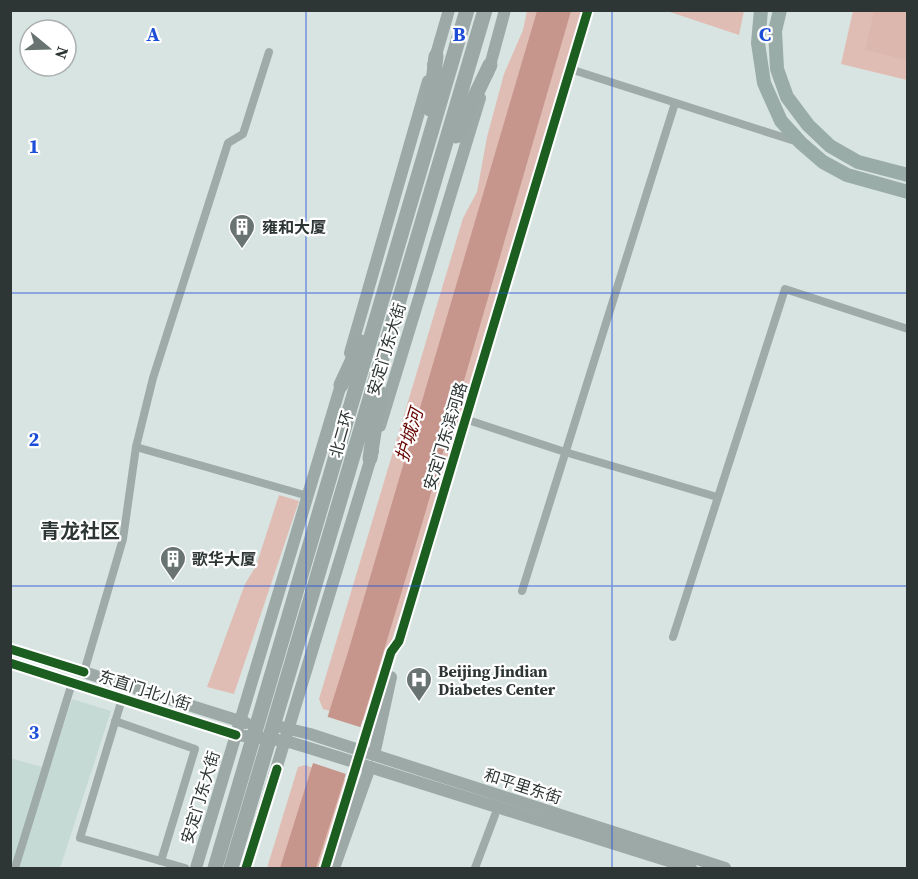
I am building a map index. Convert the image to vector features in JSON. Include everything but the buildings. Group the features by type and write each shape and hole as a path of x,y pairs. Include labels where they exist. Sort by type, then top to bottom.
{"highway":[{"name":"北二环","path":"214,868 466,10"},
{"name":"北二环","path":"231,868 485,10"},
{"path":"426,148 436,56"},
{"path":"437,176 490,65"},
{"path":"341,385 384,290"},
{"path":"370,458 389,335"}],"main road":[{"path":"761,10 758,43 764,83 781,121 801,144 823,162 848,175 908,192"},
{"path":"780,10 775,31 777,69 787,97 808,125 830,146 858,162 908,175"}],"street":[{"name":"安定门东大街","path":"196,868 341,385 449,10"},
{"path":"491,10 504,13"},
{"name":"安定门东滨河路","path":"325,868 391,652 399,641 588,10"},
{"name":"安定门东大街","path":"246,868 504,13"},
{"path":"84,672 123,538 136,447 153,378 228,142 243,134 269,52"},
{"path":"570,69 801,144"},
{"path":"522,591 675,103"},
{"path":"673,637 785,289 908,328"},
{"path":"465,419 565,452 717,497"},
{"path":"136,447 308,496"},
{"path":"293,543 341,557"},
{"path":"334,868 399,641"},
{"name":"东直门北小街","path":"10,649 287,735"},
{"path":"260,653 308,668"},
{"name":"东直门北小街","path":"10,663 236,735 287,735"},
{"path":"15,868 72,683"},
{"path":"122,699 80,838 184,868"},
{"path":"115,721 195,749 161,861"},
{"name":"和平里东街","path":"287,735 367,759 691,868"},
{"path":"230,756 277,770"},
{"name":"和平里东街","path":"367,759 726,868"},
{"path":"475,868 495,815"}],"shaded area":[{"path":"527,11 582,11 411,580 366,721 323,709 319,699 463,218 477,192 487,137 504,74 523,30"},
{"path":"537,11 571,11 415,548 316,868 280,868 348,652"},
{"path":"667,11 744,11 739,35"},
{"path":"853,11 907,11 907,80 841,64"},
{"path":"874,11 907,11 907,60 865,50"},
{"path":"279,495 299,501 234,694 207,687 245,584 256,566"},
{"path":"72,699 111,711 60,868 11,868 10,758 49,769"},
{"path":"305,765 347,780 319,868 267,868 298,767"}],"pier":[{"path":"325,716 363,728 349,775 310,762"}],"cycle path":[{"path":"325,868 391,652 399,641 588,10"},
{"path":"10,649 84,672"},
{"path":"10,663 236,735"},
{"path":"246,868 277,769"}],"place":[{"name":"雍和大厦","path":"242,250"},
{"name":"歌华大厦","path":"173,582"},
{"name":"Beijing Jindian Diabetes Center","path":"419,703"}],"district":[{"name":"青龙社区","path":"80,531"}],"water label":[{"name":"护城河","path":"409,435"}]}
